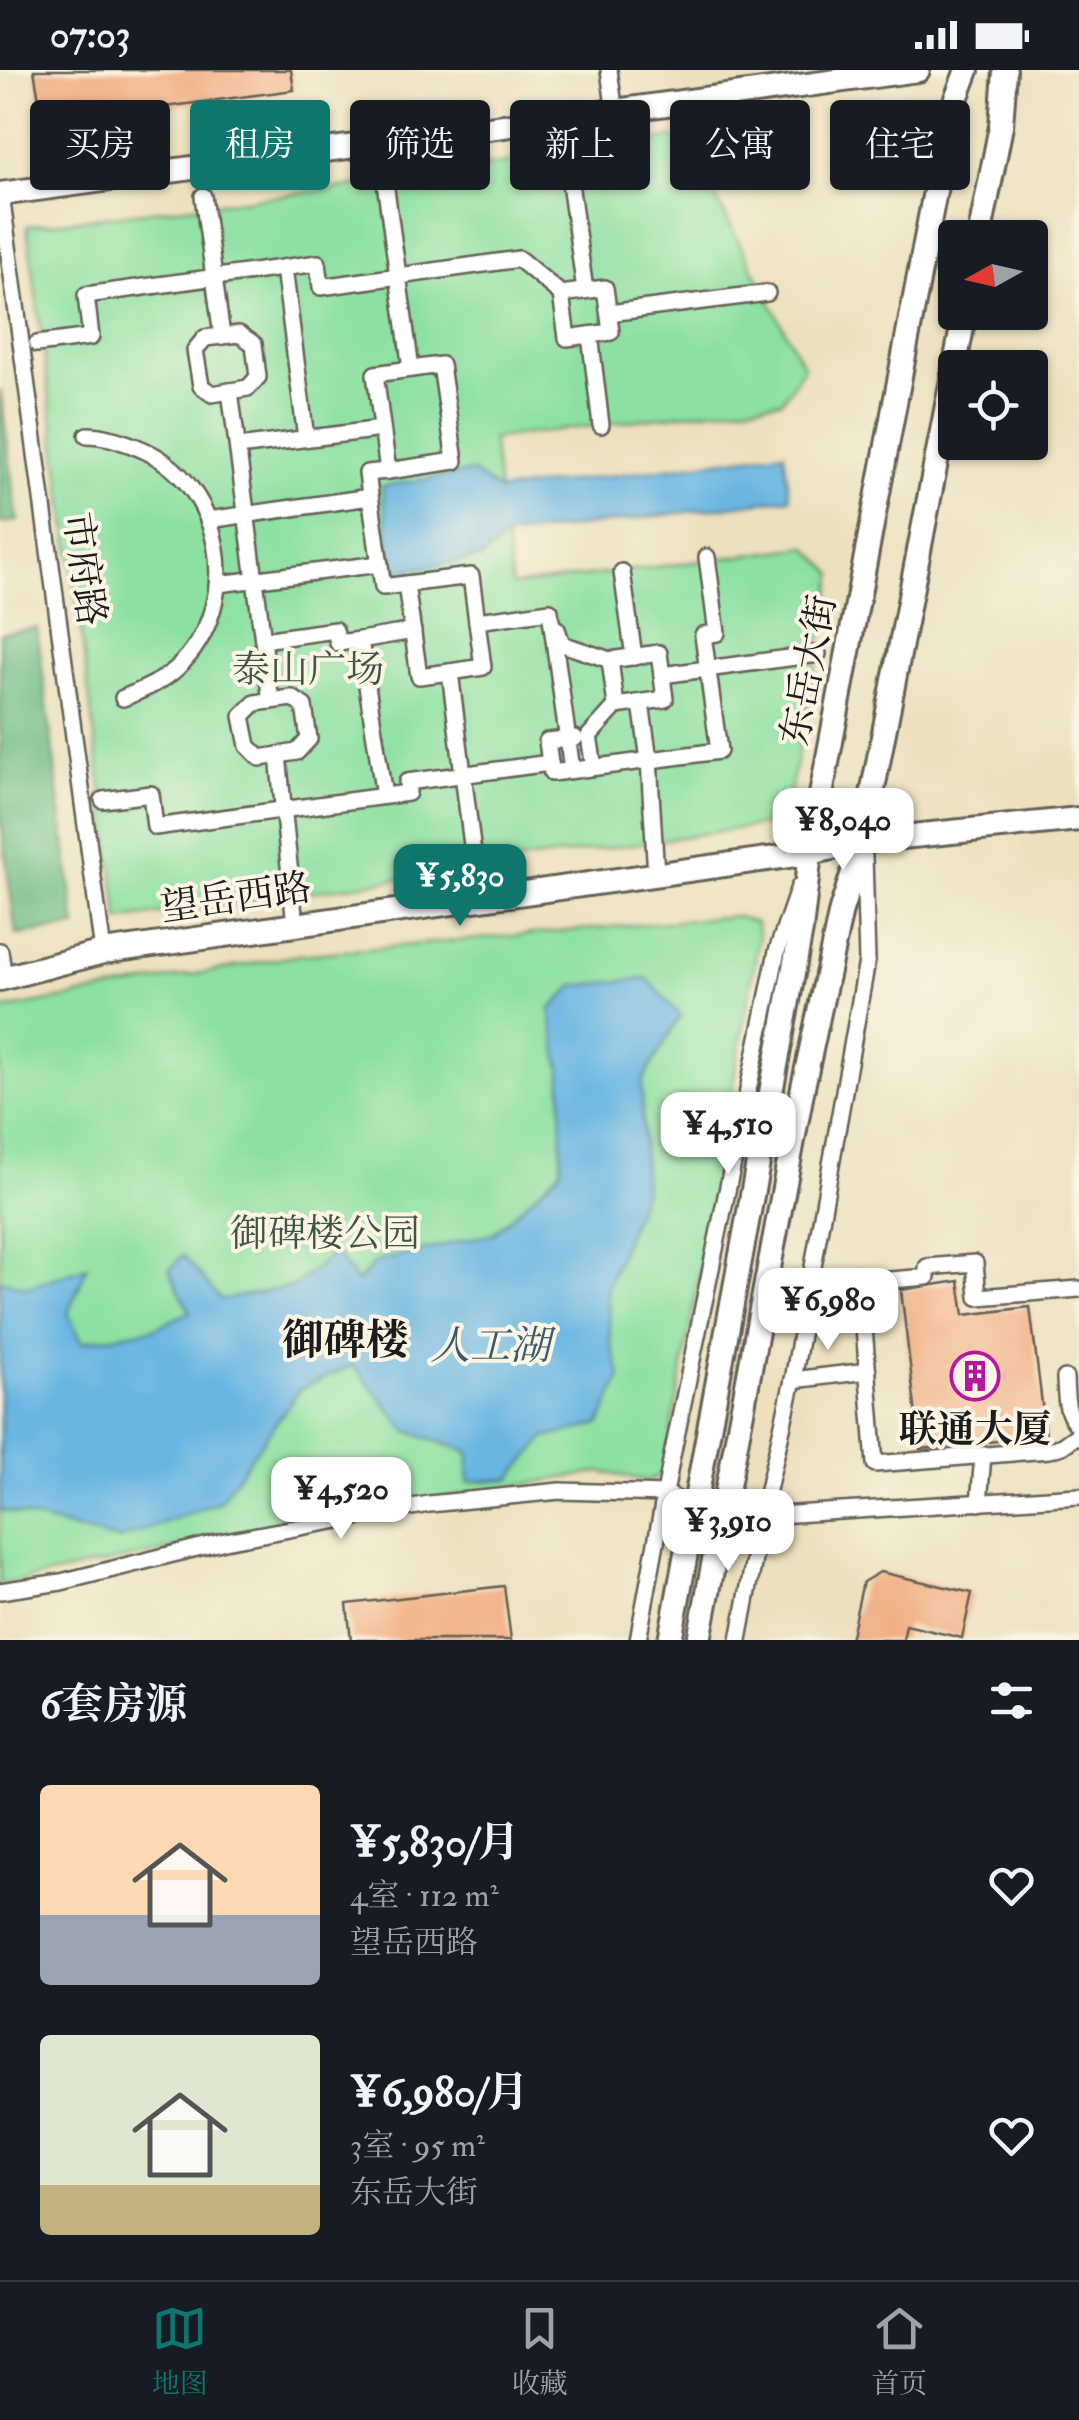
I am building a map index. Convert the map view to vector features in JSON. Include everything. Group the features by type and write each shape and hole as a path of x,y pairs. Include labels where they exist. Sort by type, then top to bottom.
{"main road":[{"path":"650,108 918,70"},
{"name":"东岳大街","path":"670,1640 801,930 822,787 949,117 966,70"},
{"path":"983,220 1001,126 1005,70"},
{"path":"0,194 510,127"},
{"path":"699,1640 803,1088 841,910 864,841 962,330"},
{"name":"望岳西路","path":"2,979 103,952 810,853 864,841 1079,820"}],"street":[{"path":"609,70 612,100"},
{"path":"386,190 411,369"},
{"path":"571,190 585,290"},
{"name":"市府路","path":"0,194 103,952"},
{"path":"203,196 222,336"},
{"path":"38,344 91,337 86,295 318,263 321,287 519,260 561,294 567,338 611,332 605,288 561,294"},
{"path":"284,268 306,438"},
{"path":"608,312 767,293"},
{"path":"240,334 254,344 258,377 248,388 212,394 201,386 195,350 205,338 222,336 240,334"},
{"path":"590,335 601,425"},
{"path":"388,470 375,374 441,365 456,461 367,474 370,498 383,587 406,584 472,576 484,667 420,676 406,584"},
{"path":"230,391 271,701"},
{"path":"238,447 382,429"},
{"path":"87,435 122,441 156,455 183,476 208,520 218,552 218,595 200,637 178,667 150,687 123,698"},
{"path":"208,520 370,498"},
{"path":"550,611 562,644 610,660 659,653 665,699 616,706 589,736 547,741 552,773 719,750 703,635 718,633 707,557"},
{"path":"218,584 380,564"},
{"path":"622,572 634,656"},
{"path":"478,621 550,611"},
{"path":"550,611 572,770"},
{"path":"262,640 335,630 338,644 413,631"},
{"path":"360,640 384,796"},
{"path":"662,676 818,654"},
{"path":"610,660 616,706"},
{"path":"450,672 479,900"},
{"path":"292,698 304,706 309,739 297,752 260,758 248,746 242,716 255,704 271,701 292,698"},
{"path":"641,702 656,875"},
{"path":"589,736 594,768"},
{"path":"278,755 294,925"},
{"path":"102,800 151,794 155,827 408,793 407,782 550,763"},
{"path":"739,1640 762,1516 794,1380 866,962 864,841"},
{"path":"638,1640 672,1456 777,950 810,853"},
{"path":"0,951 2,979"},
{"path":"1064,1378 1067,1407 1079,1430 1062,1446 876,1464 861,1290 867,1282 927,1277 927,1267 975,1264 978,1297 1079,1289"},
{"path":"794,1380 868,1371"},
{"path":"980,1503 983,1455"},
{"path":"0,1591 61,1582 225,1541 429,1504 560,1491 666,1494 693,1508 724,1515 762,1516 1079,1496"}],"green space":[{"name":"泰山广场","path":"670,138 670,190 712,190 804,367 782,401 492,439 512,586 807,547 834,574 784,822 119,920 27,226 350,187 350,190 490,190 490,165 510,162 510,190 650,190 650,141"},
{"path":"0,389 18,521 0,523"},
{"path":"37,628 76,927 16,935 0,815 0,633"},
{"name":"御碑楼公园","path":"735,916 756,923 759,937 664,1473 648,1481 601,1472 356,1512 0,1585 0,1010 300,955"}],"water":[{"path":"784,452 790,498 505,537 482,558 393,572 382,486 472,472 499,491"},
{"name":"人工湖","path":"647,978 680,1016 642,1082 644,1190 607,1288 611,1344 621,1377 600,1424 545,1438 510,1479 468,1482 469,1452 407,1431 353,1365 300,1389 219,1502 118,1540 0,1510 0,1280 28,1287 87,1267 68,1313 82,1342 153,1329 190,1312 169,1270 183,1255 221,1300 294,1286 335,1252 357,1282 375,1262 494,1233 561,1170 562,1076 550,1010 574,986"}],"building":[{"path":"34,70 291,70 294,90 190,100 190,104 170,106 170,100 39,100"},
{"name":"联通大厦","path":"959,1281 964,1315 1030,1307 1046,1436 920,1449 901,1290"},
{"path":"880,1572 972,1593 962,1638 906,1625 903,1640 850,1640 863,1582"},
{"path":"504,1586 511,1640 351,1640 347,1604"}],"place":[{"name":"联通大厦","path":"975,1376"}],"district":[{"name":"御碑楼","path":"345,1341"}]}
